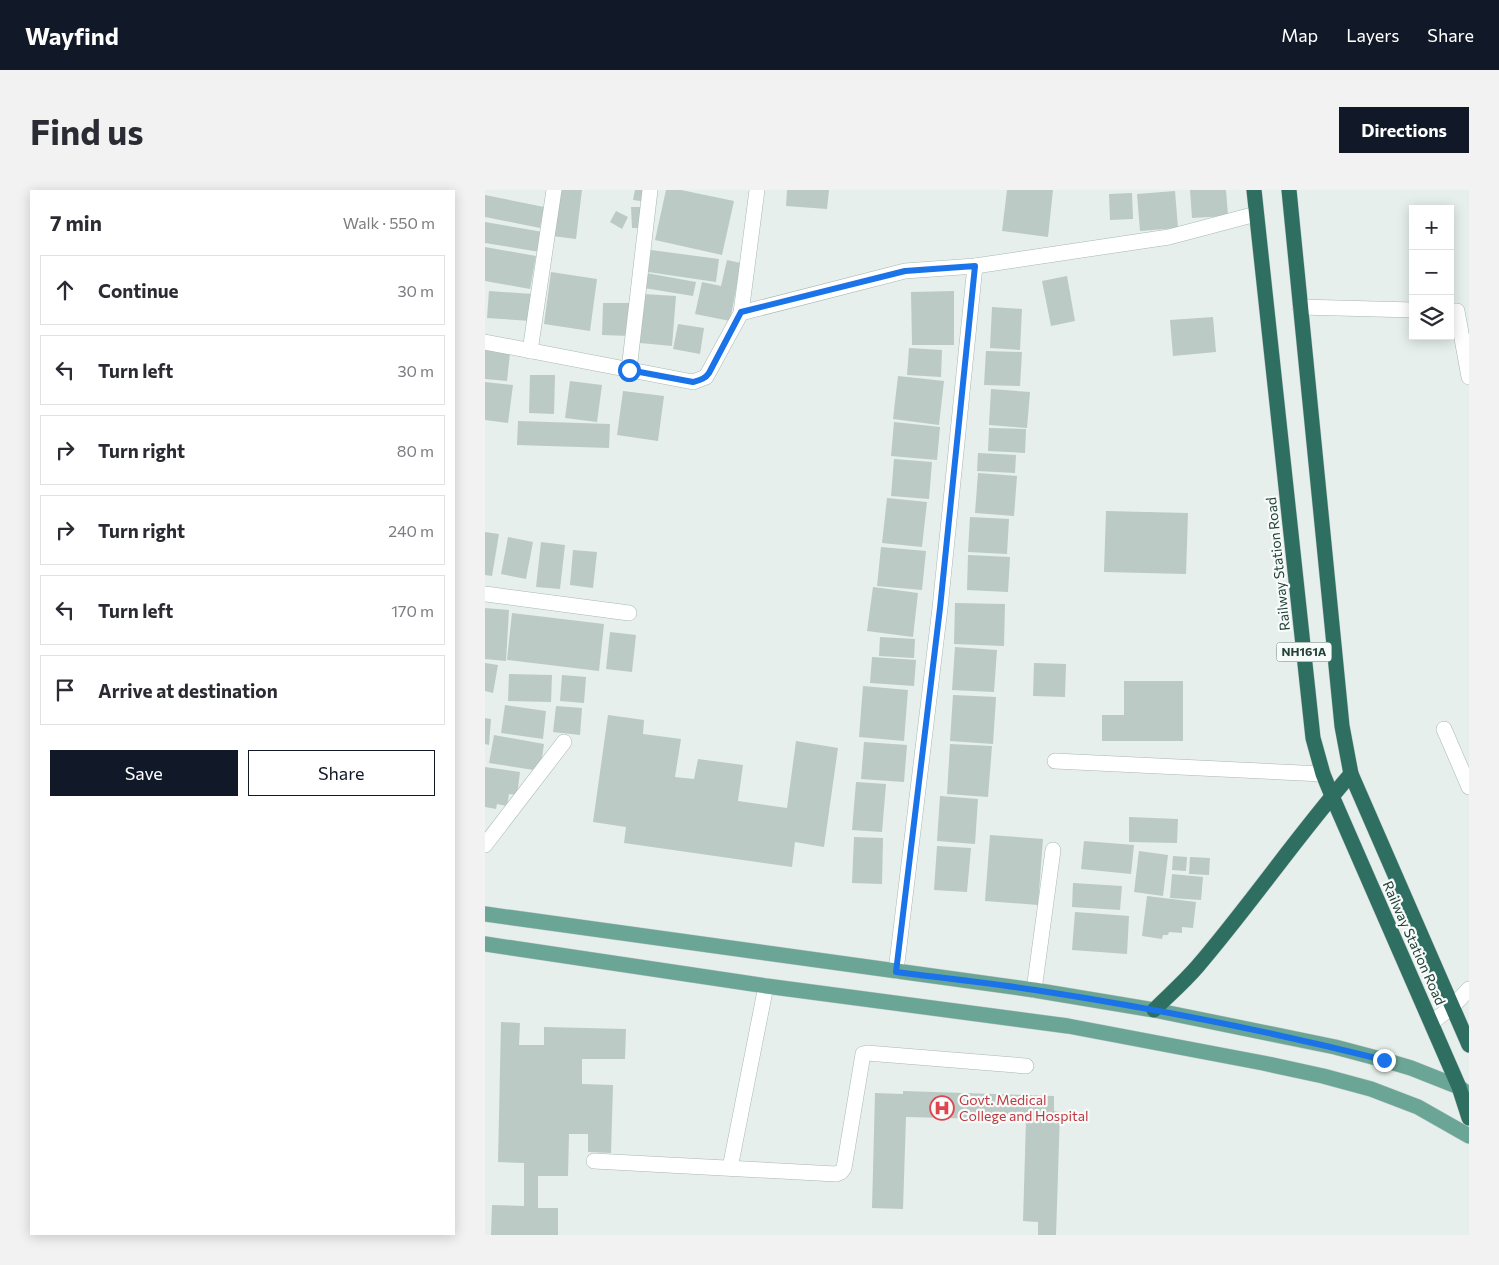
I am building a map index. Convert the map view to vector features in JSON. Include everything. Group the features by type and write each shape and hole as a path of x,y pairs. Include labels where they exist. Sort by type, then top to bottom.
{"highway":[{"name":"Railway Station Road","path":"1254,190 1313,738 1323,774 1332,796 1431,1023 1464,1091"},
{"name":"Railway Station Road","path":"1289,190 1342,726 1351,774 1469,1045"},
{"path":"1154,1010 1196,968 1351,774"},
{"name":"NH161A","path":"1464,1091 1469,1118"}],"main road":[{"path":"485,914 1034,990 1154,1010 1335,1047 1411,1068 1464,1091"},
{"path":"485,944 766,986 1068,1026 1152,1041 1323,1076 1371,1089 1418,1106 1469,1136"}],"street":[{"path":"529,350 554,190"},
{"path":"629,370 650,190"},
{"path":"485,342 693,382 701,380 709,373 741,312 757,190"},
{"path":"741,312 905,271 975,266 1169,237 1257,214"},
{"path":"896,972 940,608 975,266"},
{"path":"1300,307 1409,310"},
{"path":"1459,311 1469,377"},
{"path":"485,594 629,613"},
{"path":"1444,729 1462,758 1469,787"},
{"path":"485,845 564,742"},
{"path":"1055,761 1323,774"},
{"path":"1034,990 1053,850"},
{"path":"730,1168 766,986"},
{"path":"1431,1023 1452,1007 1469,989"},
{"path":"594,1161 836,1174 844,1168 863,1054 1026,1066"}],"building":[{"path":"559,190 582,190 576,239 552,236"},
{"path":"635,190 649,190 647,202 633,200"},
{"path":"666,190 681,190 734,201 722,255 655,240"},
{"path":"787,190 829,190 827,209 786,206"},
{"path":"1007,190 1053,190 1048,237 1002,231"},
{"path":"1190,190 1226,190 1228,216 1192,218"},
{"path":"1175,191 1178,228 1140,231 1137,194"},
{"path":"1132,193 1133,219 1110,220 1109,194"},
{"path":"485,195 544,207 540,228 485,217"},
{"path":"631,207 643,207 644,228 632,228"},
{"path":"616,211 628,217 622,229 610,222"},
{"path":"485,222 543,232 540,252 485,243"},
{"path":"485,247 536,256 530,289 485,281"},
{"path":"651,250 719,259 716,282 648,272"},
{"path":"727,260 741,263 730,321 695,314 702,282 721,286"},
{"path":"551,272 597,279 590,331 544,324"},
{"path":"646,273 696,282 693,296 644,288"},
{"path":"1067,276 1075,321 1051,326 1042,281"},
{"path":"489,291 533,294 531,321 487,318"},
{"path":"954,291 954,345 912,345 911,292"},
{"path":"644,294 676,296 672,346 640,343"},
{"path":"603,303 632,303 631,336 602,335"},
{"path":"992,307 1022,309 1020,350 990,348"},
{"path":"1213,317 1216,352 1173,356 1170,320"},
{"path":"678,324 704,328 700,354 673,349"},
{"path":"909,348 942,350 941,377 907,375"},
{"path":"485,350 510,353 507,381 485,379"},
{"path":"986,351 1022,352 1020,386 984,385"},
{"path":"530,375 555,375 554,414 529,413"},
{"path":"898,376 944,381 939,425 893,419"},
{"path":"570,381 602,385 597,422 565,418"},
{"path":"485,382 513,385 508,423 485,420"},
{"path":"991,389 1030,392 1027,428 989,425"},
{"path":"623,391 664,396 658,441 617,435"},
{"path":"518,421 610,424 609,448 517,445"},
{"path":"894,422 940,427 937,460 891,456"},
{"path":"989,428 1026,429 1025,453 988,451"},
{"path":"978,453 1016,455 1015,473 977,471"},
{"path":"894,459 932,462 929,499 891,496"},
{"path":"978,473 1017,476 1014,516 975,513"},
{"path":"887,498 927,502 922,547 882,543"},
{"path":"1106,511 1188,513 1186,574 1104,572"},
{"path":"970,517 1009,519 1007,554 968,552"},
{"path":"485,532 499,534 492,576 485,575"},
{"path":"508,537 533,542 526,579 501,574"},
{"path":"541,542 565,545 560,589 536,587"},
{"path":"881,547 926,551 922,590 877,586"},
{"path":"573,550 597,552 593,588 570,585"},
{"path":"968,555 1010,557 1008,592 967,590"},
{"path":"873,587 918,593 913,637 867,631"},
{"path":"955,603 1005,604 1004,646 954,644"},
{"path":"485,608 509,610 506,661 485,659"},
{"path":"512,613 604,624 599,671 507,660"},
{"path":"610,632 636,635 632,672 606,669"},
{"path":"880,637 915,639 914,658 879,656"},
{"path":"955,647 997,650 994,692 952,690"},
{"path":"872,657 916,660 914,686 870,683"},
{"path":"485,663 498,665 493,693 485,691"},
{"path":"1034,663 1066,664 1065,697 1033,696"},
{"path":"509,674 552,675 551,702 508,701"},
{"path":"562,675 586,677 584,703 560,701"},
{"path":"1124,681 1183,681 1183,741 1102,741 1102,715 1124,715"},
{"path":"863,686 908,690 904,741 859,737"},
{"path":"953,695 996,697 993,744 950,741"},
{"path":"505,705 546,711 543,739 501,733"},
{"path":"556,706 582,708 580,735 553,732"},
{"path":"608,715 644,720 643,734 681,739 675,777 694,779 698,759 743,765 738,801 787,808 796,741 838,748 824,847 795,842 792,867 624,843 626,827 593,822"},
{"path":"485,718 491,719 489,745 485,744"},
{"path":"494,735 544,744 540,771 489,763"},
{"path":"864,742 907,745 904,782 861,779"},
{"path":"950,744 992,746 988,797 947,794"},
{"path":"485,767 520,772 517,795 509,794 507,806 497,804 496,809 485,807"},
{"path":"856,782 886,784 882,832 852,830"},
{"path":"940,796 978,799 975,844 937,841"},
{"path":"1129,817 1178,819 1177,843 1129,842"},
{"path":"990,835 1043,839 1038,905 985,901"},
{"path":"854,837 883,838 882,884 852,883"},
{"path":"1084,841 1134,845 1131,874 1081,869"},
{"path":"937,846 971,848 967,892 934,890"},
{"path":"1139,851 1168,855 1163,896 1134,892"},
{"path":"1173,856 1187,857 1186,871 1172,870"},
{"path":"1190,857 1210,858 1209,875 1189,874"},
{"path":"1172,874 1203,877 1201,900 1170,898"},
{"path":"1073,883 1122,886 1120,910 1072,907"},
{"path":"1147,896 1196,902 1193,928 1182,927 1182,933 1169,932 1168,935 1163,935 1162,939 1142,936"},
{"path":"1075,912 1129,916 1127,954 1072,950"},
{"path":"501,1022 520,1023 519,1045 544,1045 544,1027 626,1029 625,1059 582,1059 582,1084 613,1085 611,1153 588,1152 588,1134 569,1134 568,1176 538,1176 538,1208 558,1208 558,1235 491,1235 492,1205 524,1206 524,1163 498,1162"},
{"path":"903,1091 1054,1096 1054,1111 1060,1112 1056,1235 1038,1235 1038,1222 1023,1221 1026,1120 906,1117 903,1209 872,1208 875,1093 903,1094"}],"place":[{"name":"Govt. Medical College and Hospital","path":"942,1108"}],"route":[{"path":"629,370 693,382 701,380 709,373 741,312 905,271 975,266 940,608 896,972 1034,990 1154,1010 1335,1047 1384,1060"}]}
